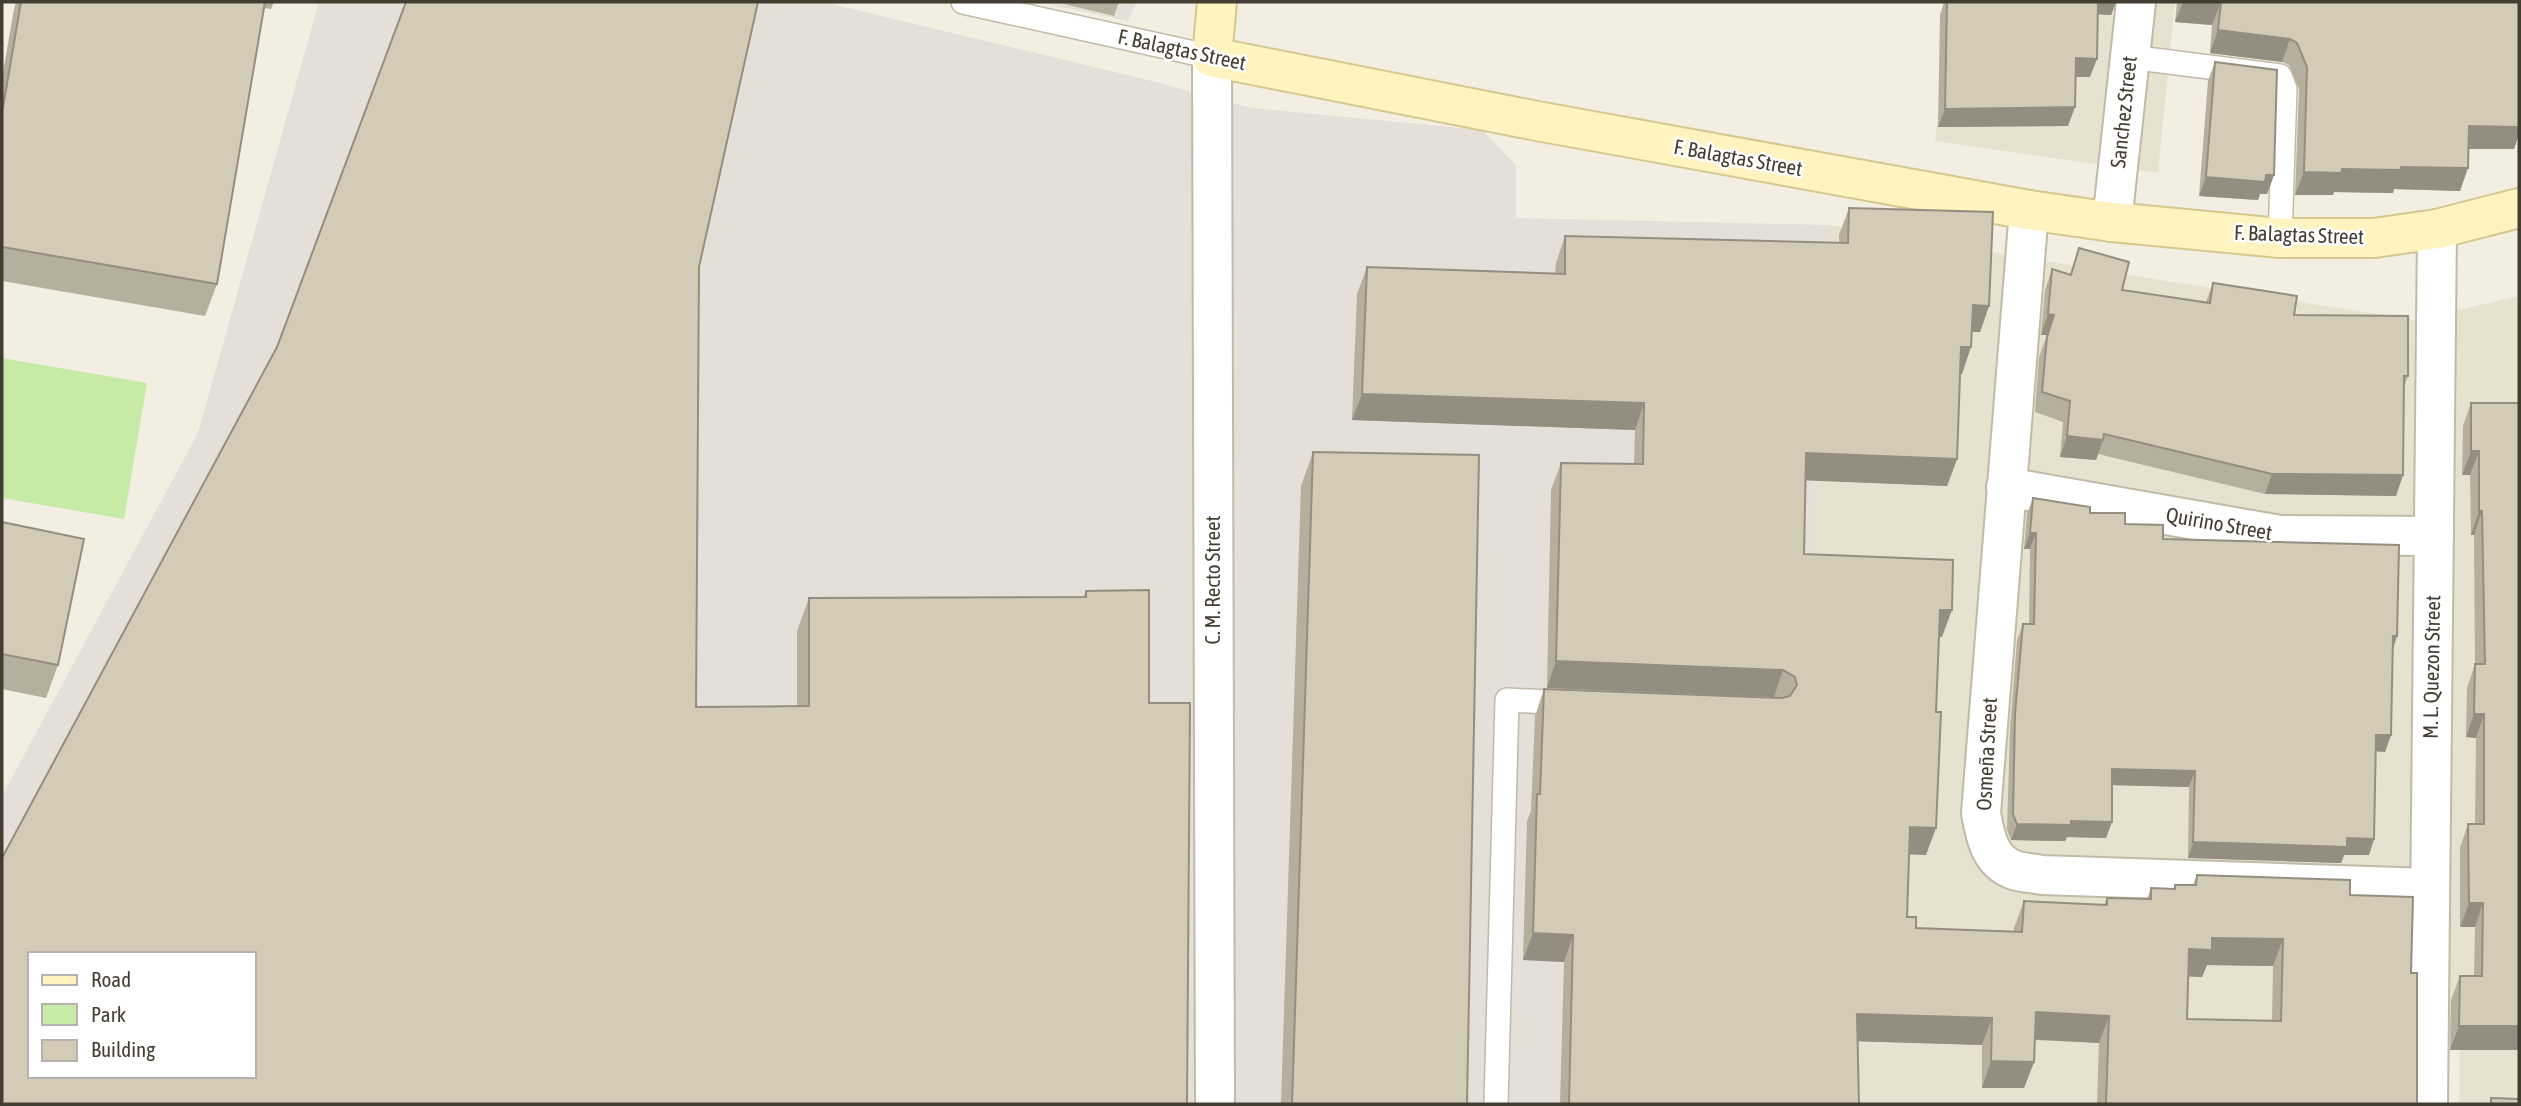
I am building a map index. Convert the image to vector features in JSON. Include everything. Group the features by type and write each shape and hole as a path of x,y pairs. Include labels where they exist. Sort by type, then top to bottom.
{"main road":[{"path":"1212,57 1217,2"},
{"name":"F. Balagtas Street","path":"1212,57 1564,126 2029,211 2112,222 2280,238 2374,237 2437,229 2519,208"}],"street":[{"name":"Sanchez Street","path":"2112,222 2136,2"},
{"name":"C. M. Recto Street","path":"1212,57 1215,1104"},
{"name":"Osmeña Street","path":"2029,211 1981,813 1985,838 1995,857 2013,870 2042,875 2430,888"},
{"name":"M. L. Quezon Street","path":"2428,1104 2437,229"},
{"name":"Quirino Street","path":"2006,487 2280,535 2434,536"}],"lane":[{"name":"F. Balagtas Street","path":"963,2 1212,57"},
{"path":"2130,57 2280,76 2285,89 2280,238"},
{"path":"1496,1104 1507,700 1587,703"}],"shaded area":[{"path":"319,2 823,2 1156,82 1251,108 1482,130 1516,165 1516,218 1829,225 1784,1104 2,1104 2,796 198,433"},
{"path":"1038,2 1136,2 1128,21"},
{"path":"1950,2 2175,2 2158,173 1935,141"},
{"path":"1829,225 2415,320 2519,296 2519,1104 2459,1104 2460,1039 2416,1036 2415,1104 1784,1104"}],"green space":[{"path":"2,358 147,383 124,519 2,498"}],"building":[{"path":"21,2 265,2 217,284 2,247 2,113"},
{"path":"406,2 758,2 699,267 696,707 809,706 809,598 1086,597 1086,591 1149,590 1149,703 1190,703 1187,1104 2,1104 2,858 277,347"},
{"path":"1947,2 2098,2 2097,59 2076,58 2075,107 1945,109"},
{"path":"2221,2 2519,2 2519,127 2469,126 2468,168 2401,167 2401,170 2342,169 2341,173 2304,172 2307,67 2297,43 2290,39 2218,30"},
{"path":"2215,62 2277,70 2274,175 2266,175 2265,182 2206,177"},
{"path":"1849,208 1993,212 1989,306 1973,305 1971,347 1961,347 1957,459 1806,453 1804,554 1953,560 1952,610 1940,610 1936,712 1941,712 1936,828 1910,827 1907,917 1916,917 1916,928 2022,932 2024,901 2107,905 2107,898 2151,899 2151,888 2175,889 2175,885 2196,885 2197,875 2350,880 2350,895 2413,897 2411,973 2417,973 2417,1104 2106,1104 2109,1016 2036,1012 2034,1062 1991,1061 1992,1018 1857,1014 1859,1104 1569,1104 1573,935 1533,933 1537,794 1540,794 1544,689 1782,698 1790,696 1797,685 1795,677 1783,670 1556,661 1561,463 1643,464 1644,403 1362,394 1367,267 1565,274 1565,236 1848,243","holes":["2212,938 2283,939 2281,1021 2187,1019 2189,949 2212,950"]},
{"path":"2079,248 2129,262 2122,290 2210,303 2213,283 2297,296 2294,315 2408,316 2408,376 2404,376 2403,475 2272,474 2104,434 2103,440 2067,436 2070,401 2042,392 2047,337 2054,315 2048,314 2052,269 2071,275"},
{"path":"2471,403 2519,403 2519,1026 2459,1026 2460,976 2482,976 2483,903 2469,903 2468,824 2484,824 2484,714 2474,714 2475,664 2485,664 2479,451 2471,451"},
{"path":"1313,452 1479,455 1467,1104 1292,1104"},
{"path":"2033,498 2090,507 2090,513 2125,513 2125,524 2163,525 2163,539 2399,545 2397,636 2393,636 2391,735 2376,735 2374,839 2347,838 2347,847 2193,842 2195,771 2112,769 2112,822 2071,821 2071,825 2017,824 2013,814 2015,714 2023,624 2034,624 2036,533 2030,533"},
{"path":"2,522 84,539 58,665 2,654"},
{"path":"2491,1098 2519,1099 2519,1104 2491,1104"}]}
